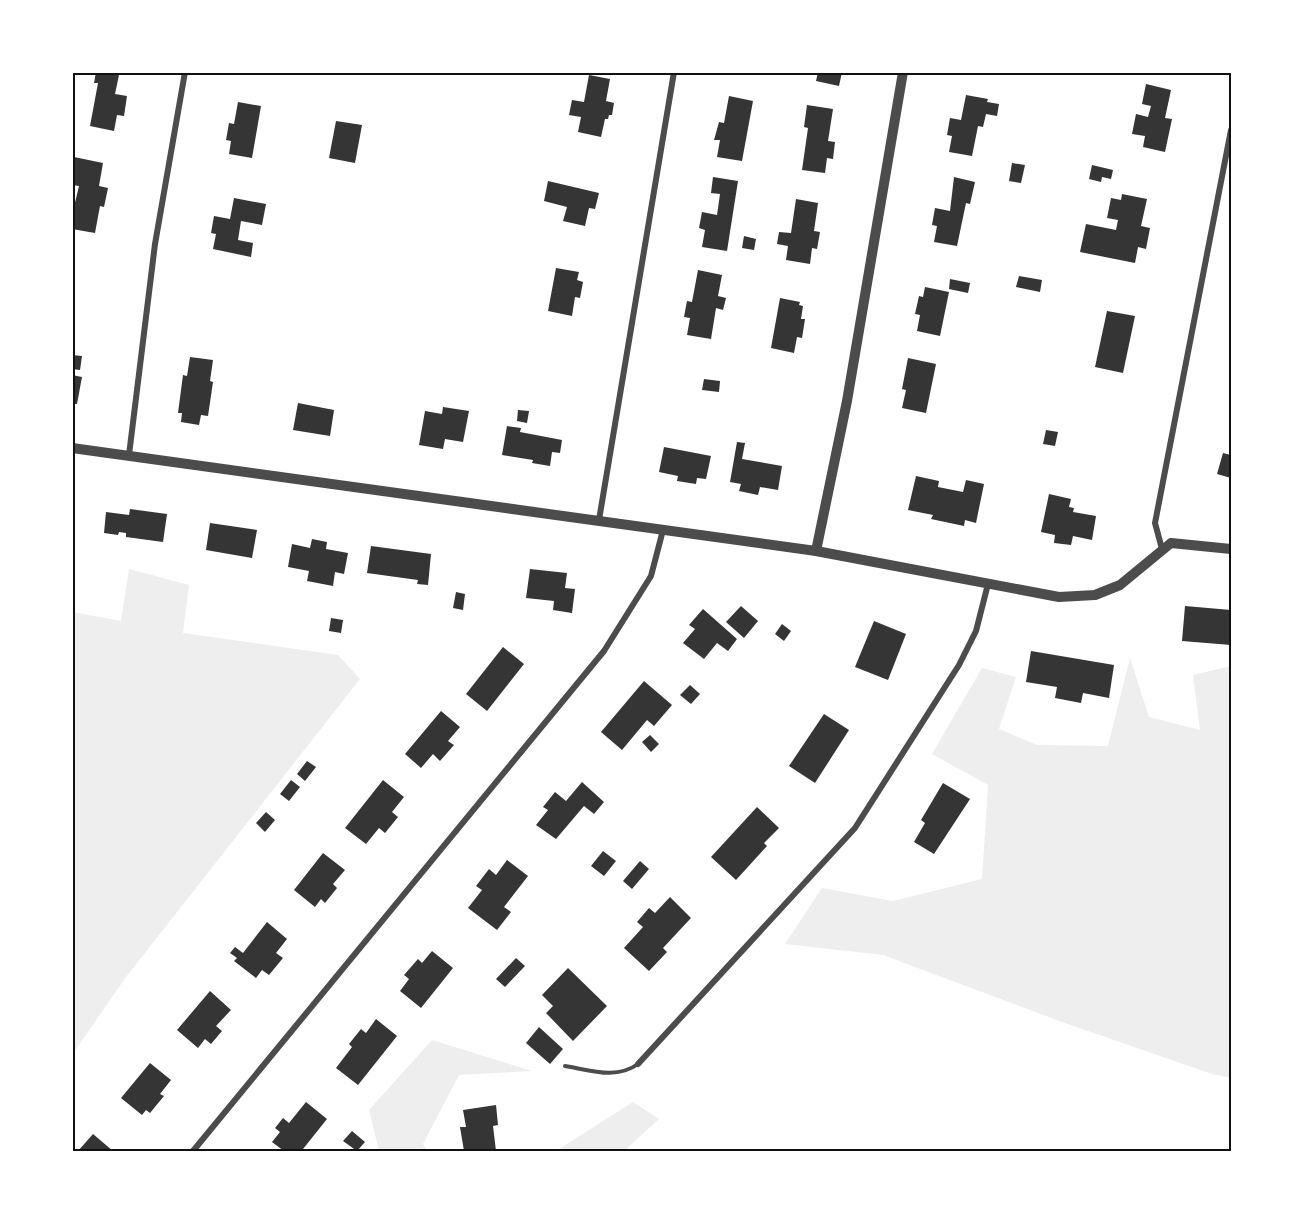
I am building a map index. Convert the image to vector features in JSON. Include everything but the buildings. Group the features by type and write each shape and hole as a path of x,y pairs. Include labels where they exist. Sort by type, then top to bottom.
{"street":[{"path":"129,455 155,244 185,72"},
{"path":"599,520 674,72"},
{"path":"816,551 848,401 903,72"},
{"path":"1162,549 1155,523 1231,130"},
{"path":"72,448 816,551 1059,597 1095,595 1120,585 1171,543 1231,549"},
{"path":"193,1151 604,651 651,576 663,530"},
{"path":"638,1064 855,828 959,664 976,631 988,584"}],"lane":[{"path":"565,1066 616,1074 628,1071 638,1064"}],"shaded area":[{"path":"129,569 189,585 183,633 338,655 360,679 126,977 72,1055 72,612 121,621"},
{"path":"1130,658 1149,717 1200,730 1193,675 1231,666 1231,1078 1212,1074 1062,1022 883,955 785,944 822,888 893,901 982,879 988,785 932,754 982,668 1016,677 999,729 1037,745 1108,746"},
{"path":"432,1040 532,1071 459,1075 423,1144 427,1151 379,1151 369,1110"},
{"path":"633,1102 659,1119 624,1151 556,1151"}]}
